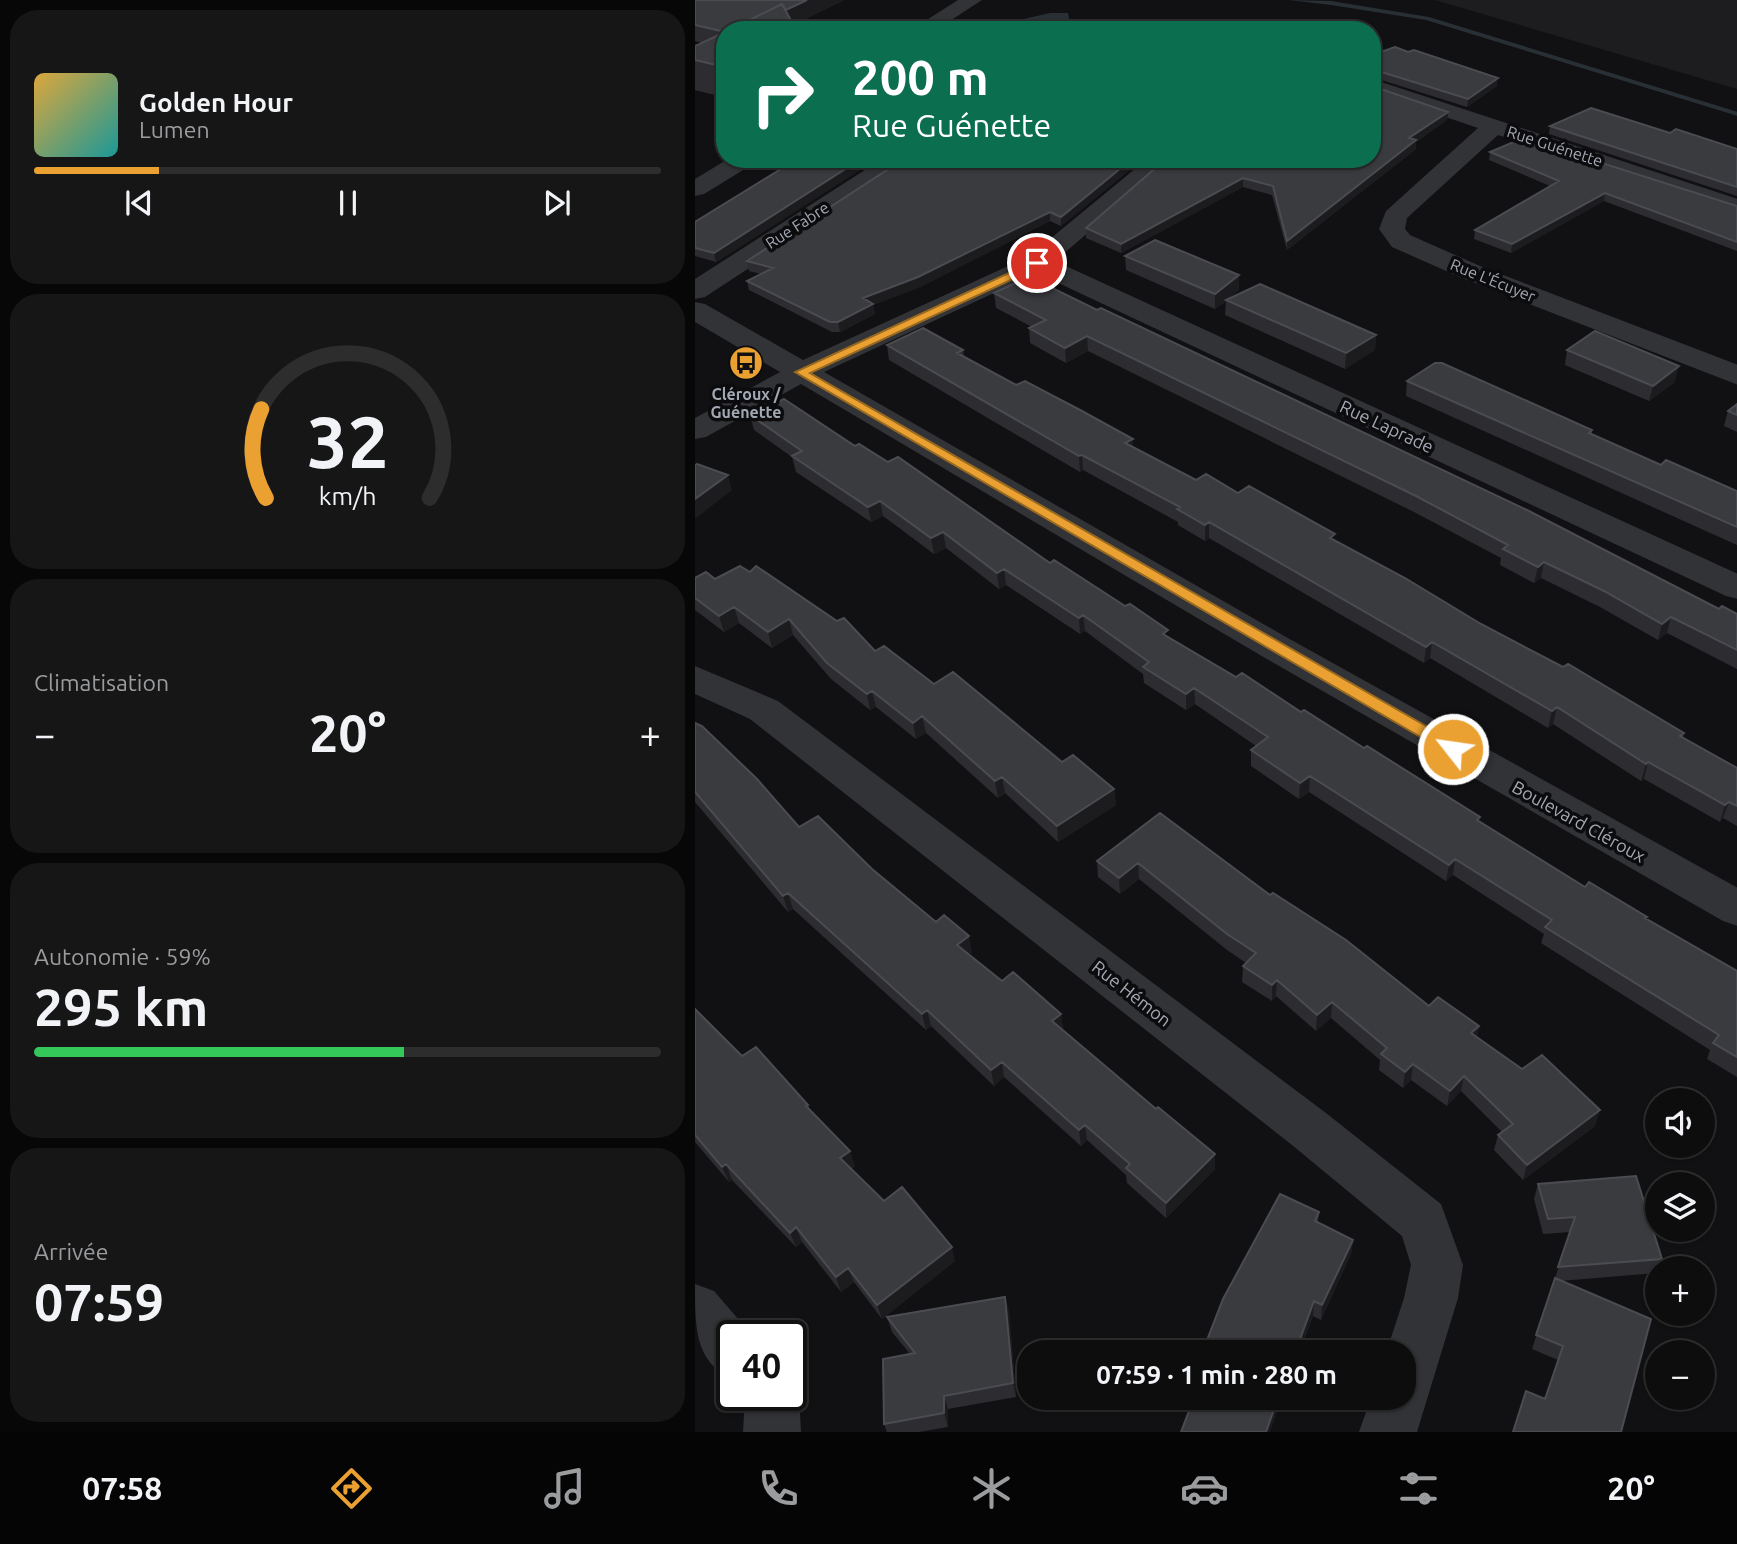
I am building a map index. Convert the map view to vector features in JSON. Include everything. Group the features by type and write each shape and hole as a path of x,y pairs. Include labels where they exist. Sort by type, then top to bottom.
{"street":[{"path":"936,21 972,0"},
{"path":"967,21 993,6"},
{"name":"Rue Guénette","path":"1381,88 1737,207"},
{"name":"Rue L'Écuyer","path":"1494,126 1395,216 1392,229 1401,240 1484,277 1737,376"},
{"path":"695,166 716,153"},
{"path":"695,189 730,168"},
{"name":"Rue Fabre","path":"695,291 885,168"},
{"path":"695,430 801,372 1037,263 1150,168"},
{"name":"Rue Laprade","path":"1037,263 1737,588"},
{"name":"Boulevard Cléroux","path":"695,310 1463,755 1737,909"},
{"name":"Rue Hémon","path":"695,679 764,710 1309,1129 1423,1222 1437,1265 1431,1298 1416,1346"},
{"path":"695,1310 716,1334"},
{"path":"1388,1432 1395,1410"},
{"path":"771,1411 772,1432"}],"shaded area":[{"path":"1435,0 1737,0 1737,89"},
{"path":"1050,13 1068,13 1070,21 1015,21"}],"building":[{"path":"695,0 807,0 786,10 782,4 747,21 716,21 716,30 695,25"},
{"path":"782,4 791,21 747,21"},
{"path":"716,36 716,65 695,60 695,46"},
{"path":"1395,47 1408,52 1414,50 1498,78 1468,99 1381,72 1381,52"},
{"path":"1381,89 1448,112 1409,138 1416,140 1381,167"},
{"path":"1591,108 1670,133 1676,129 1737,149 1737,187 1550,126"},
{"path":"1523,138 1737,206 1737,242 1605,193 1512,244 1475,230 1559,181 1490,152"},
{"path":"782,168 847,168 714,253 695,248 695,222"},
{"path":"890,168 1121,168 1061,217 1050,212 918,277 863,298 873,304 838,322 830,322 747,281 773,268 747,261"},
{"path":"1156,168 1380,168 1287,241 1273,186 1243,178 1121,244 1086,228"},
{"path":"1155,240 1239,275 1215,294 1125,256"},
{"path":"1026,278 1032,278 1097,310 1101,308 1527,510 1719,609 1722,606 1737,614 1737,650 1671,617 1662,624 1604,591 1544,562 1538,567 1503,549 1508,545 1416,496 1087,336 1065,348 1029,328 1046,320 994,293"},
{"path":"1260,284 1376,335 1346,353 1226,300"},
{"path":"923,328 963,350 957,353 1016,385 1025,381 1082,411 1133,439 1125,443 1196,480 1206,474 1238,493 1249,486 1335,534 1330,538 1405,578 1481,624 1563,667 1568,664 1684,733 1680,736 1737,768 1737,806 1729,802 1725,805 1648,762 1646,764 1557,707 1552,711 1432,642 1426,647 1209,522 1205,525 1177,509 1180,507 1082,455 1079,456 887,345"},
{"path":"1595,331 1679,366 1653,386 1567,350"},
{"path":"1435,363 1442,363 1592,430 1589,433 1661,465 1666,460 1737,491 1737,527 1407,381"},
{"path":"784,399 855,446 859,444 888,462 898,457 1050,563 1054,560 1125,606 1130,604 1168,630 1163,634 1236,677 1242,673 1301,712 1304,710 1364,748 1367,746 1480,817 1477,820 1585,887 1589,882 1737,971 1737,1057 1713,1043 1719,1035 1545,927 1552,920 1455,859 1449,865 1310,776 1300,783 1251,750 1268,737 1194,688 1186,694 1143,667 1149,662 1083,615 1079,618 1004,569 997,573 943,532 931,538 880,501 868,507 792,456 802,451 750,415"},
{"path":"1737,404 1737,415 1728,411"},
{"path":"695,465 728,475 695,499"},
{"path":"740,566 750,572 756,566 837,621 844,618 875,651 884,646 934,684 953,672 1062,762 1073,755 1114,789 1057,826 1002,777 995,781 922,716 913,723 872,691 867,694 827,663 789,619 768,632 734,607 719,616 695,598 695,578 706,572 715,579"},
{"path":"695,723 702,726 757,779 799,827 818,816 872,869 936,922 944,915 969,936 957,945 1002,981 1013,972 1061,1014 1052,1021 1156,1109 1158,1107 1215,1154 1166,1203 1126,1168 1130,1164 1085,1125 1079,1130 1002,1062 991,1070 927,1010 922,1014 788,893 783,896 695,792"},
{"path":"1160,813 1270,895 1273,893 1346,940 1429,1006 1438,997 1479,1026 1471,1033 1522,1069 1542,1055 1600,1110 1527,1165 1498,1135 1513,1124 1464,1076 1450,1091 1413,1064 1405,1072 1381,1054 1387,1048 1332,1002 1317,1015 1277,980 1272,985 1243,966 1256,953 1227,934 1138,863 1119,878 1097,861"},
{"path":"695,1009 742,1056 756,1047 808,1105 806,1106 850,1151 840,1158 884,1201 902,1187 952,1247 877,1305 848,1268 836,1277 796,1227 790,1233 726,1164 722,1167 695,1135"},
{"path":"1636,1176 1645,1205 1645,1242 1657,1242 1661,1256 1645,1256 1645,1260 1558,1267 1575,1217 1548,1219 1538,1184"},
{"path":"1280,1194 1319,1212 1315,1221 1353,1240 1322,1305 1314,1301 1300,1340 1207,1340 1223,1299"},
{"path":"1555,1278 1645,1316 1645,1326 1649,1326 1621,1432 1513,1432 1526,1391 1545,1399 1563,1346 1536,1335"},
{"path":"1005,1297 1013,1383 944,1396 944,1413 884,1424 883,1359 915,1353 887,1317"},
{"path":"1189,1410 1274,1410 1266,1432 1181,1432"}],"waterway":[{"path":"1292,0 1331,3 1427,18 1738,114"}],"place":[{"name":"Cléroux / Guénette","path":"746,363"}],"route":[{"path":"1037,263 801,372 1453,749"}]}
